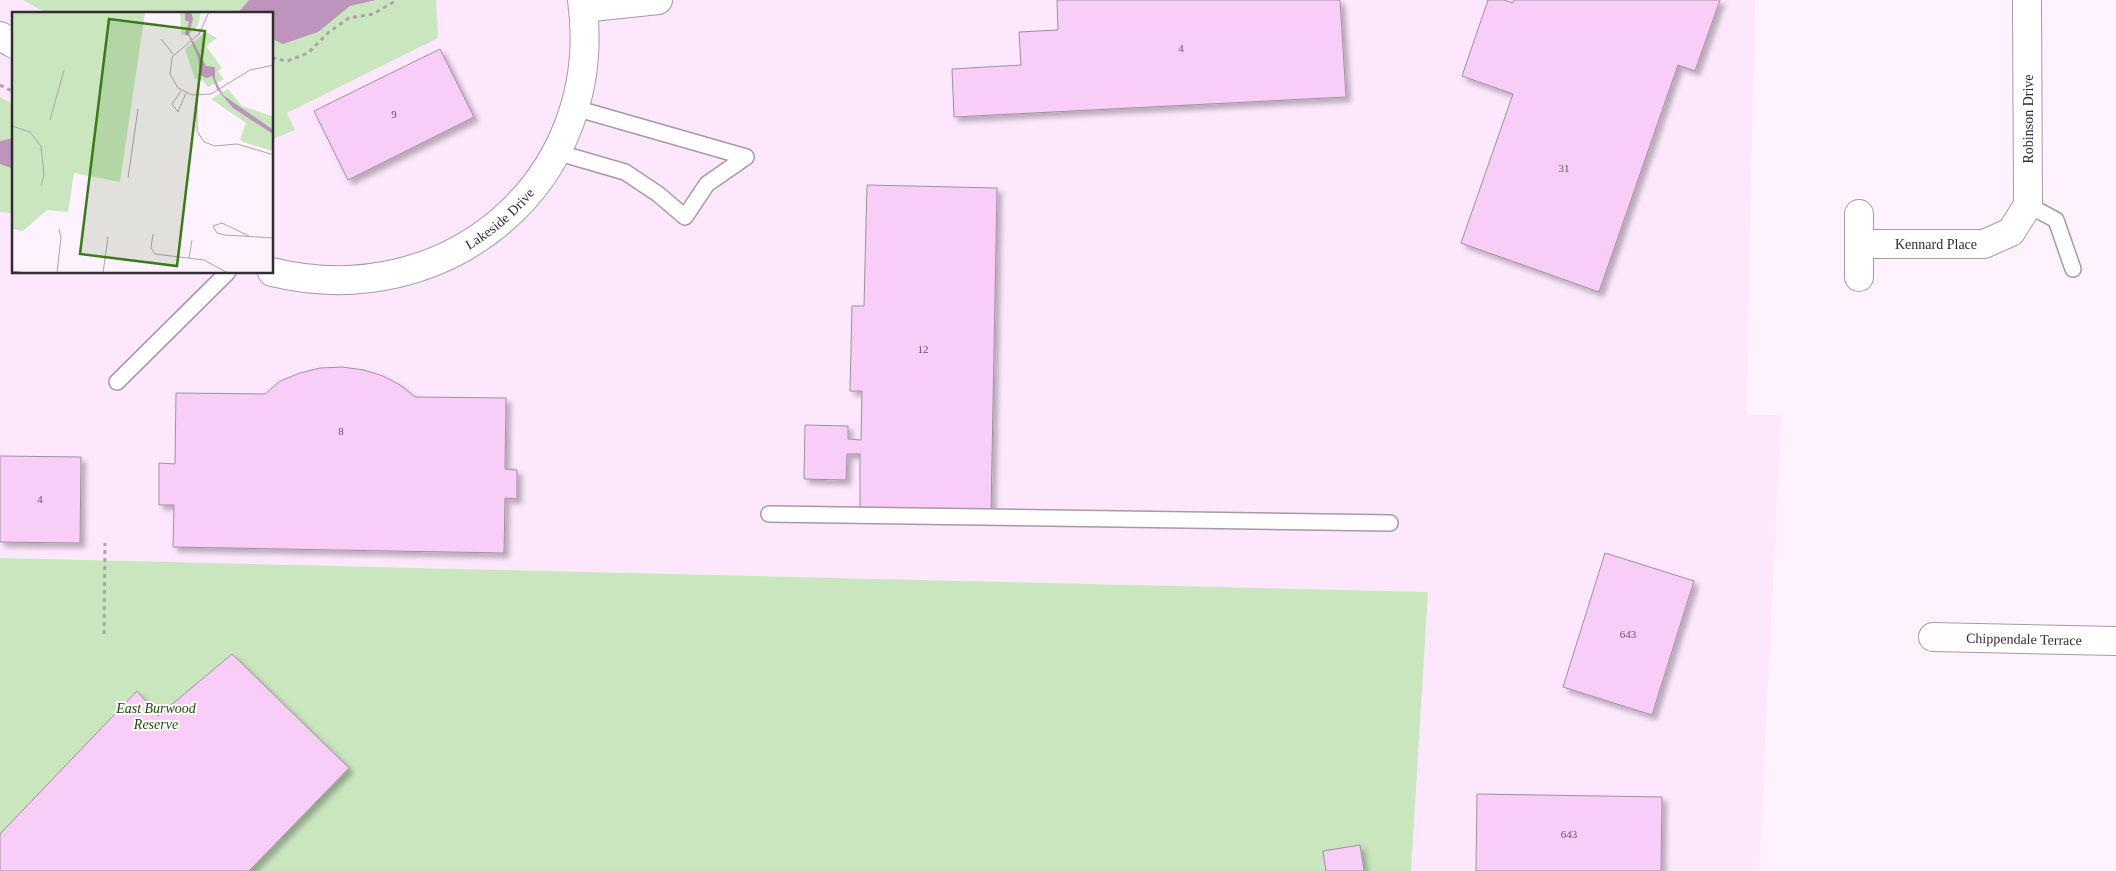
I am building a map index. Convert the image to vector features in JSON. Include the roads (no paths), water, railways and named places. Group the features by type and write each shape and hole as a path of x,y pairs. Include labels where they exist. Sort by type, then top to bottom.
{"street":[{"path":"582,4 658,0"},
{"name":"Robinson Drive","path":"2027,0 2028,204"},
{"name":"Lakeside Drive","path":"274,272 311,279 350,280 394,275 435,262 479,238 504,220 538,181 556,152 574,108 582,80 584,53 582,4"},
{"path":"0,36 12,43"},
{"name":"Kennard Place","path":"1860,244 1984,244 2011,232 2028,204"},
{"path":"1859,214 1859,277"},
{"name":"Chippendale Terrace","path":"1933,637 2116,641"}],"lane":[{"path":"556,152 625,172 658,194 684,217 707,184 746,157 574,108"},
{"path":"2028,204 2056,220 2073,269"},
{"path":"117,382 226,274"},
{"path":"769,514 1390,523"}],"park label":[{"name":"East Burwood Reserve","path":"156,716"}]}
